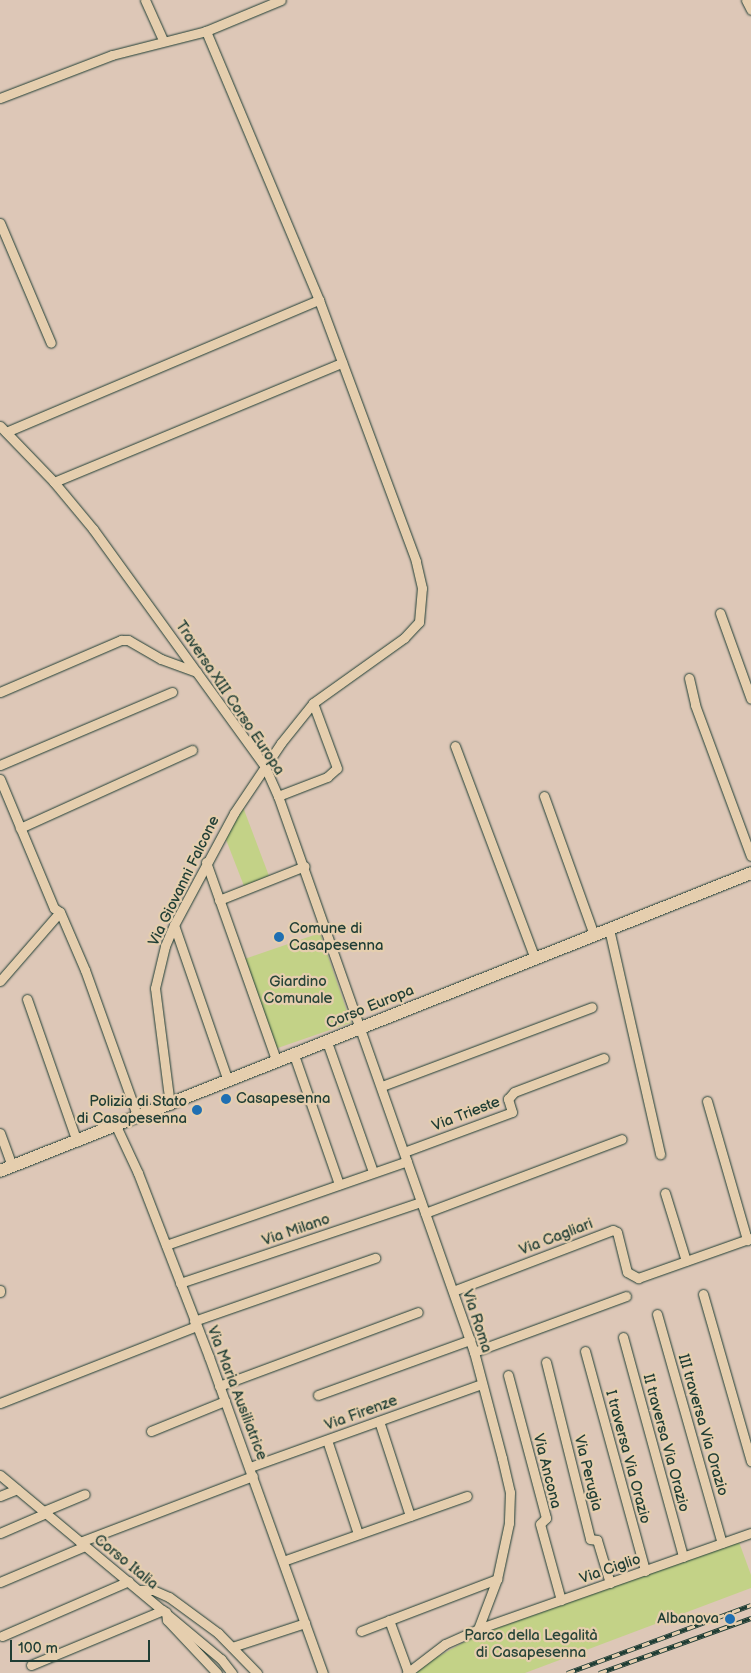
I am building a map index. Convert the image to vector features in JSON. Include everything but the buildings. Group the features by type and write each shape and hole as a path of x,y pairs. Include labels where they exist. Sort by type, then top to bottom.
{"street":[{"path":"145,0 163,40"},
{"path":"0,98 112,55 163,40 206,31 282,0"},
{"path":"746,0 751,10"},
{"name":"Via Giovanni Falcone","path":"170,1105 155,988 165,946 174,925 206,862 265,768 313,703 404,638 419,622 422,588 416,561 319,300 206,31"},
{"path":"0,223 51,343"},
{"path":"3,429 319,300"},
{"path":"54,482 342,363"},
{"name":"Traversa XIII Corso Europa","path":"3,429 54,482 198,672 265,768 305,866 362,1028"},
{"path":"720,613 751,699"},
{"path":"0,692 120,640 128,640 161,659 198,672"},
{"path":"689,678 695,705 751,856"},
{"path":"0,765 172,692"},
{"path":"278,796 327,777 337,768 313,703"},
{"path":"455,746 535,959"},
{"path":"20,828 192,750"},
{"path":"0,778 54,908 60,912 138,1118"},
{"path":"544,796 594,935"},
{"path":"206,862 277,1062"},
{"path":"219,900 305,866"},
{"name":"Corso Europa","path":"6,1168 138,1118 751,872"},
{"path":"1,978 60,912"},
{"path":"174,925 228,1081"},
{"path":"608,929 660,1154"},
{"path":"27,999 77,1142"},
{"path":"382,1086 592,1007"},
{"name":"Via Roma","path":"362,1028 474,1352 510,1492 509,1523 497,1579 478,1629"},
{"path":"327,1042 374,1172"},
{"path":"294,1055 339,1184"},
{"name":"Via Trieste","path":"406,1157 512,1112 508,1099 514,1092 604,1058"},
{"path":"707,1101 749,1239"},
{"name":"Via Maria Ausiliatrice","path":"116,1126 166,1245 252,1471 323,1673"},
{"path":"0,1133 6,1168"},
{"path":"425,1213 622,1139"},
{"path":"166,1245 374,1172 406,1157"},
{"path":"666,1193 686,1261"},
{"name":"Via Milano","path":"180,1283 421,1202"},
{"name":"Via Cagliari","path":"453,1290 614,1230 617,1232 631,1277 686,1261 749,1239"},
{"path":"0,1403 195,1323 375,1258"},
{"path":"703,1294 751,1461"},
{"path":"474,1352 626,1296"},
{"path":"219,1386 418,1312"},
{"name":"III traversa Via Orazio","path":"657,1314 722,1543"},
{"name":"II traversa Via Orazio","path":"623,1337 683,1557"},
{"path":"318,1395 470,1340"},
{"name":"I traversa Via Orazio","path":"585,1351 645,1571"},
{"name":"Via Perugia","path":"546,1362 590,1539 597,1540 610,1583"},
{"name":"Via Ancona","path":"508,1375 546,1518 540,1524 561,1600"},
{"name":"Via Firenze","path":"0,1582 83,1544 327,1440 482,1384"},
{"path":"151,1431 225,1401"},
{"path":"379,1421 410,1516"},
{"path":"327,1440 358,1534"},
{"name":"Corso Italia","path":"0,1475 165,1611 221,1659 232,1673"},
{"path":"0,1496 17,1488"},
{"path":"0,1533 85,1494"},
{"path":"283,1562 467,1496"},
{"name":"Via Ciglio","path":"408,1673 445,1644 478,1629 751,1533"},
{"path":"361,1631 497,1579"},
{"path":"2,1636 129,1582"},
{"path":"139,1590 153,1590 168,1597 232,1647 257,1673"},
{"path":"32,1665 165,1611 166,1620 217,1673"},
{"path":"389,1620 408,1673"},
{"path":"232,1647 305,1622"}],"green space":[{"path":"243,807 269,876 244,886 225,837"},
{"name":"Giardino Comunale","path":"320,933 351,1023 276,1049 245,959"},
{"name":"Parco della Legalità di Casapesenna","path":"739,1542 751,1575 751,1588 525,1673 416,1673 432,1660 475,1636"}],"railway":[{"path":"567,1673 751,1605"},
{"path":"599,1673 751,1618"}],"place":[{"name":"Comune di Casapesenna","path":"279,937"},
{"name":"Casapesenna","path":"226,1099"},
{"name":"Polizia di Stato di Casapesenna","path":"197,1110"},
{"name":"Albanova","path":"730,1619"}]}
